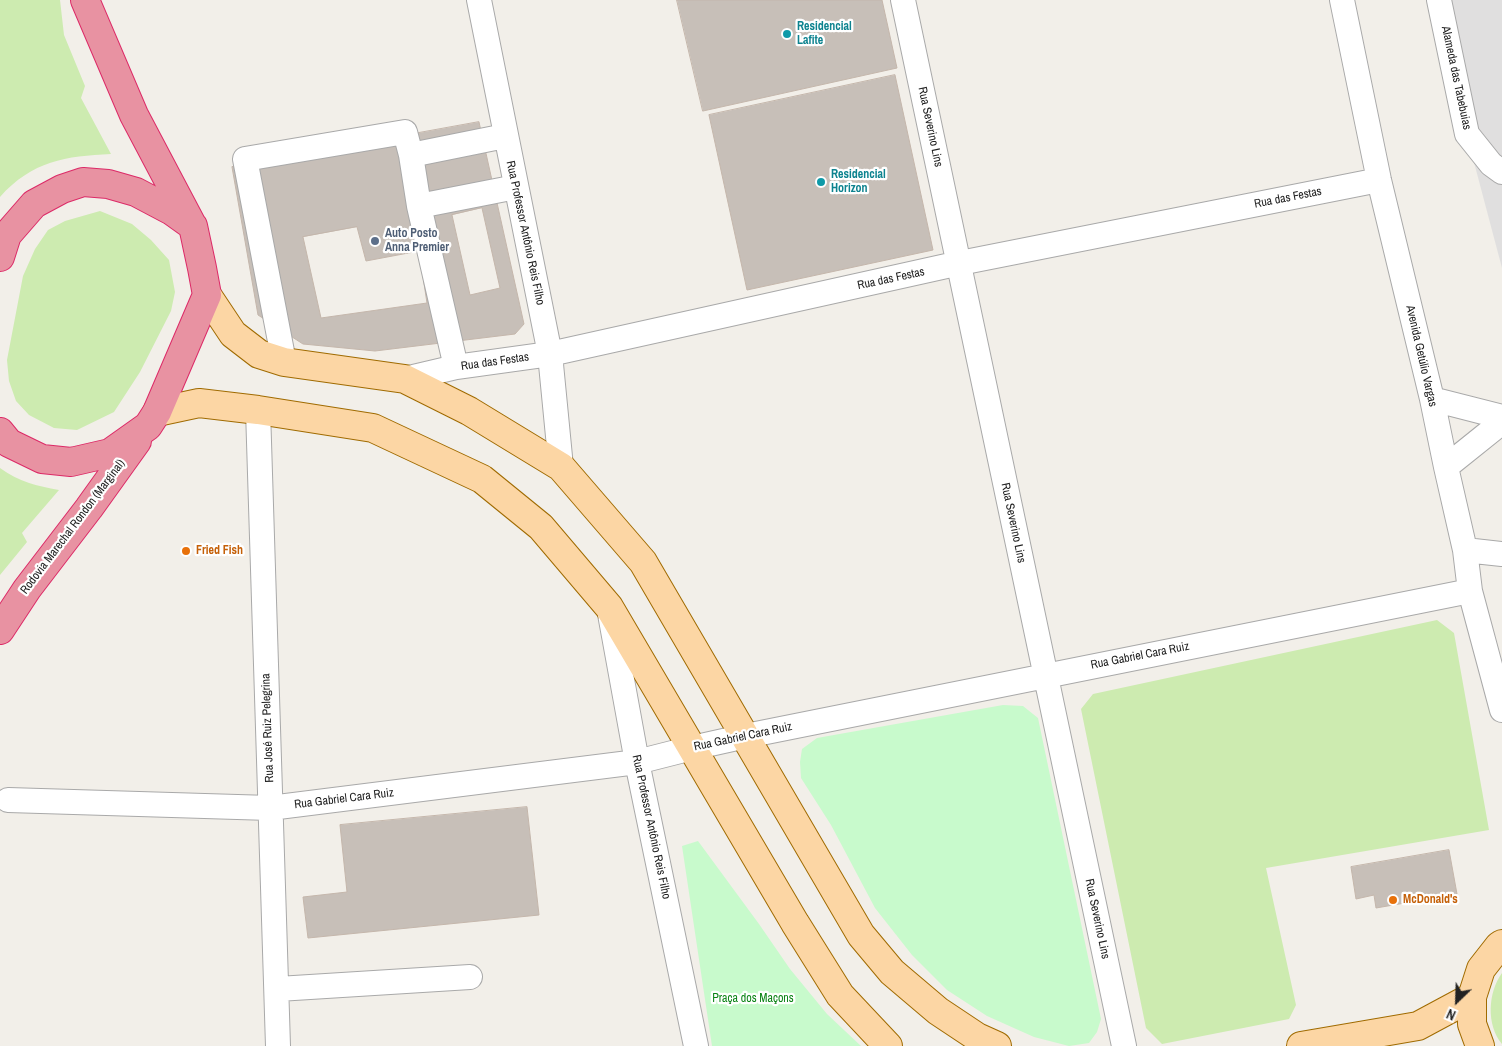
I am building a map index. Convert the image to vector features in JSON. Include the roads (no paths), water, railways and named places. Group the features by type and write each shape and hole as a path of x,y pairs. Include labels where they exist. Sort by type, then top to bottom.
{"highway":[{"path":"86,1 134,115 193,226 207,295"},
{"path":"0,257 8,235 34,204 83,182 108,184 136,192 172,211 193,226"},
{"name":"Rodovia Marechal Rondon (Marginal)","path":"0,630 26,589 89,508 153,419 207,295"},
{"path":"0,432 9,443 42,459 71,462 110,453 153,419"}],"main road":[{"path":"207,295 233,334 258,354 284,362 405,380 469,411 561,467 643,562 862,936 892,972 938,1012 977,1037 997,1046"},
{"path":"153,419 199,403 373,428 482,478 541,527 609,607 795,924 840,995 888,1046"},
{"path":"1480,1046 1472,1024 1472,997 1481,969 1501,940"},
{"path":"1301,1046 1418,1026 1472,997"}],"street":[{"name":"Rua Professor Antônio Reis Filho","path":"479,0 550,354 561,467"},
{"name":"Rua Severino Lins","path":"903,0 960,263 1044,676 1124,1046"},
{"name":"Avenida Getúlio Vargas","path":"1342,0 1379,180 1432,399 1465,550 1470,591 1501,703"},
{"name":"Alameda das Tabebuias","path":"1439,0 1467,134 1491,164 1502,172"},
{"path":"284,362 245,159 405,132 411,155 419,206 456,367"},
{"path":"411,155 505,136"},
{"name":"Rua das Festas","path":"405,380 456,367 550,354 960,263 1379,180"},
{"path":"419,206 516,187"},
{"path":"1432,399 1502,417"},
{"name":"Rua José Ruiz Pelegrina","path":"258,410 270,808 278,989 278,1046"},
{"path":"1446,468 1502,422"},
{"path":"1465,550 1502,554"},
{"name":"Rua Gabriel Cara Ruiz","path":"8,800 270,808 637,762 746,736 1470,591"},
{"name":"Rua Professor Antônio Reis Filho","path":"609,607 637,762 696,1046"},
{"path":"278,989 470,977"}],"place":[{"name":"Residencial Lafite","path":"787,34"},
{"name":"Residencial Horizon","path":"821,182"},
{"name":"Auto Posto Anna Premier","path":"375,241"},
{"name":"Fried Fish","path":"186,551"},
{"name":"McDonald's","path":"1393,900"}],"park label":[{"name":"Praça dos Maçons","path":"753,999"}]}
